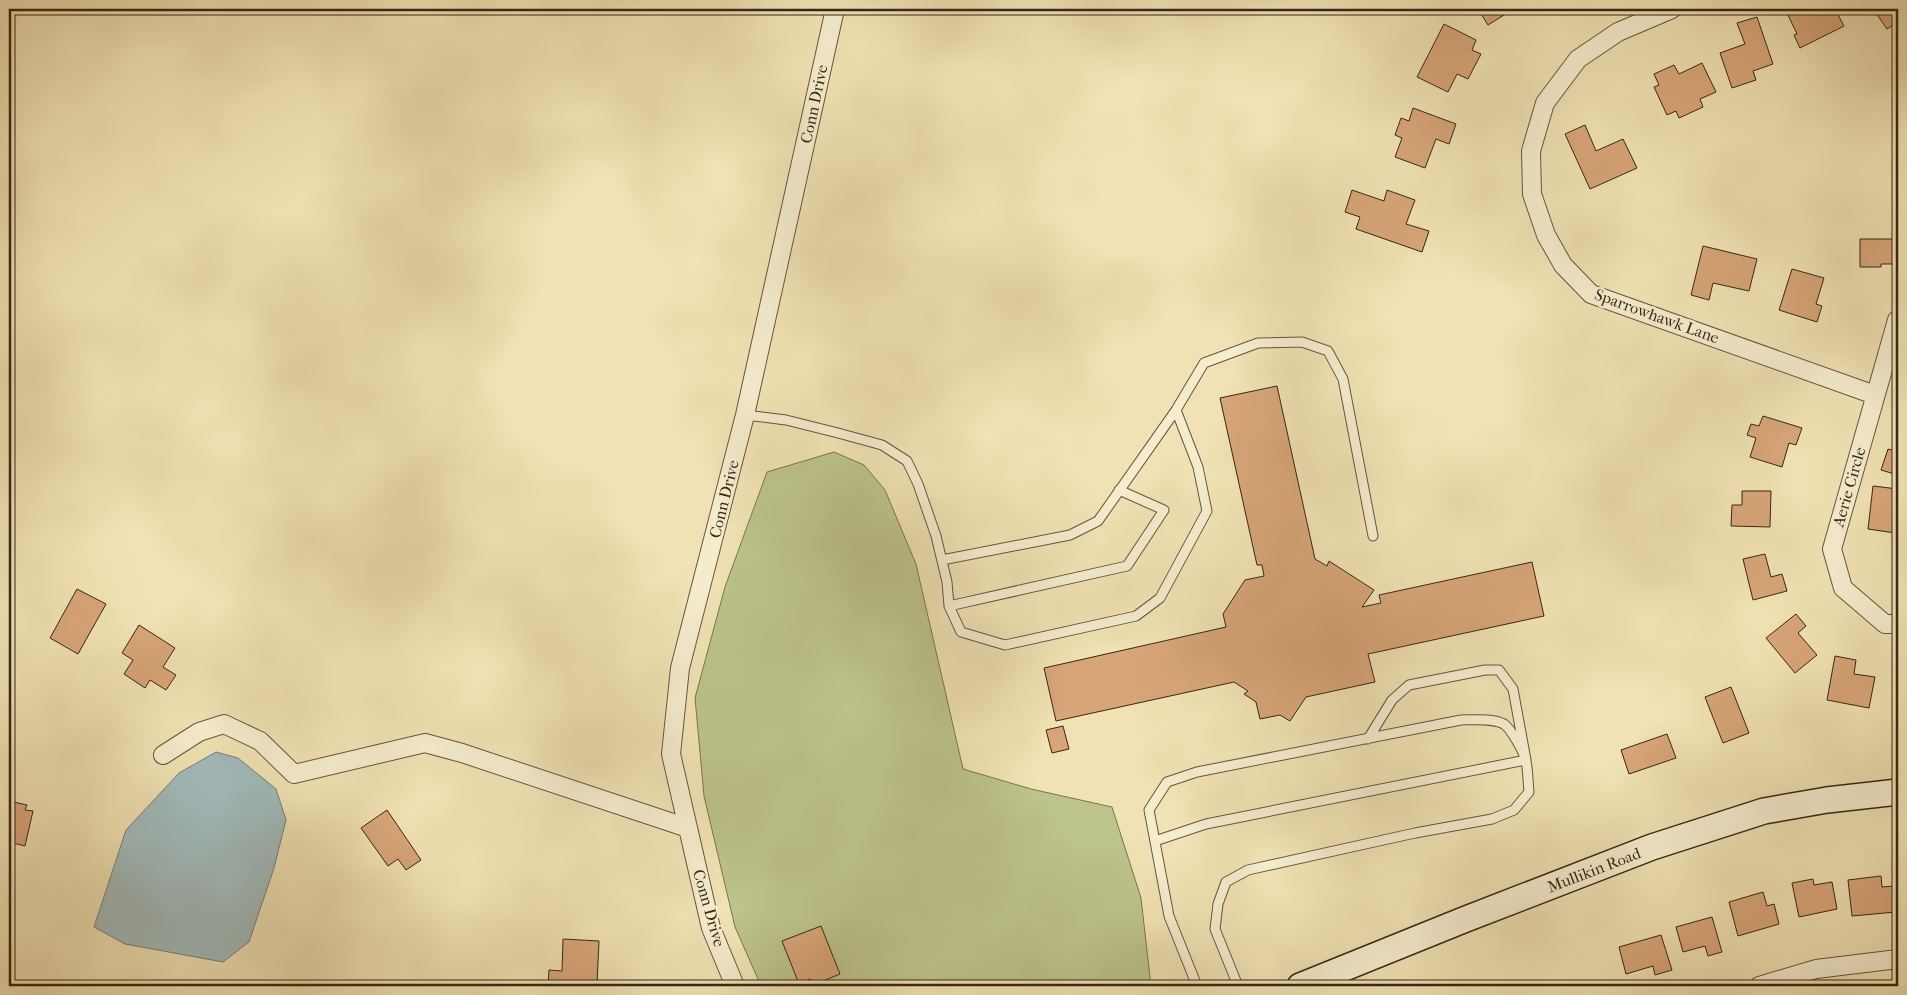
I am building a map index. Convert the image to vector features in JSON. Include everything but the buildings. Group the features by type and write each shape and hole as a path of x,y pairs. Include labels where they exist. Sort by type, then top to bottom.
{"street":[{"name":"Conn Drive","path":"735,986 711,928 671,754 680,668 746,415 835,9"},
{"name":"Sparrowhawk Lane","path":"1672,9 1618,32 1578,59 1545,103 1531,151 1532,194 1546,235 1563,266 1591,294 1876,395"},
{"name":"Aerie Circle","path":"1897,320 1832,549 1843,588 1885,624 1898,624"},
{"path":"164,755 199,732 224,724 260,741 294,774 425,743 462,753 688,828"},
{"name":"Mullikin Road","path":"1300,986 1652,847 1764,811 1827,800 1898,792"},
{"path":"1759,986 1816,969 1898,959"}],"lane":[{"path":"942,560 1070,535 1098,521 1176,410 1204,363 1258,343 1302,342 1328,351 1343,379 1373,536"},
{"path":"746,415 786,420 882,445 907,461 927,510 942,560 947,582 949,606 961,632 1005,645 1136,616 1160,598 1207,511 1198,467 1176,410"},
{"path":"949,606 1127,566 1164,510 1119,490"},
{"path":"1238,986 1215,929 1218,904 1226,882 1248,870 1415,833 1492,819 1514,810 1529,792 1526,760 1513,690 1499,670 1484,670 1409,685 1392,700 1368,738"},
{"path":"1197,986 1170,916 1149,810 1167,782 1197,772 1461,720 1489,720 1504,725 1513,736 1526,760"},
{"path":"1155,841 1206,824 1526,760"}],"green space":[{"path":"834,452 864,465 885,490 916,564 963,769 1031,789 1112,807 1141,898 1151,986 761,986 735,927 704,796 695,698 725,587 767,472"}],"water":[{"path":"216,752 238,758 276,789 286,820 274,868 249,942 223,962 125,944 94,927 126,830 179,773"}]}
